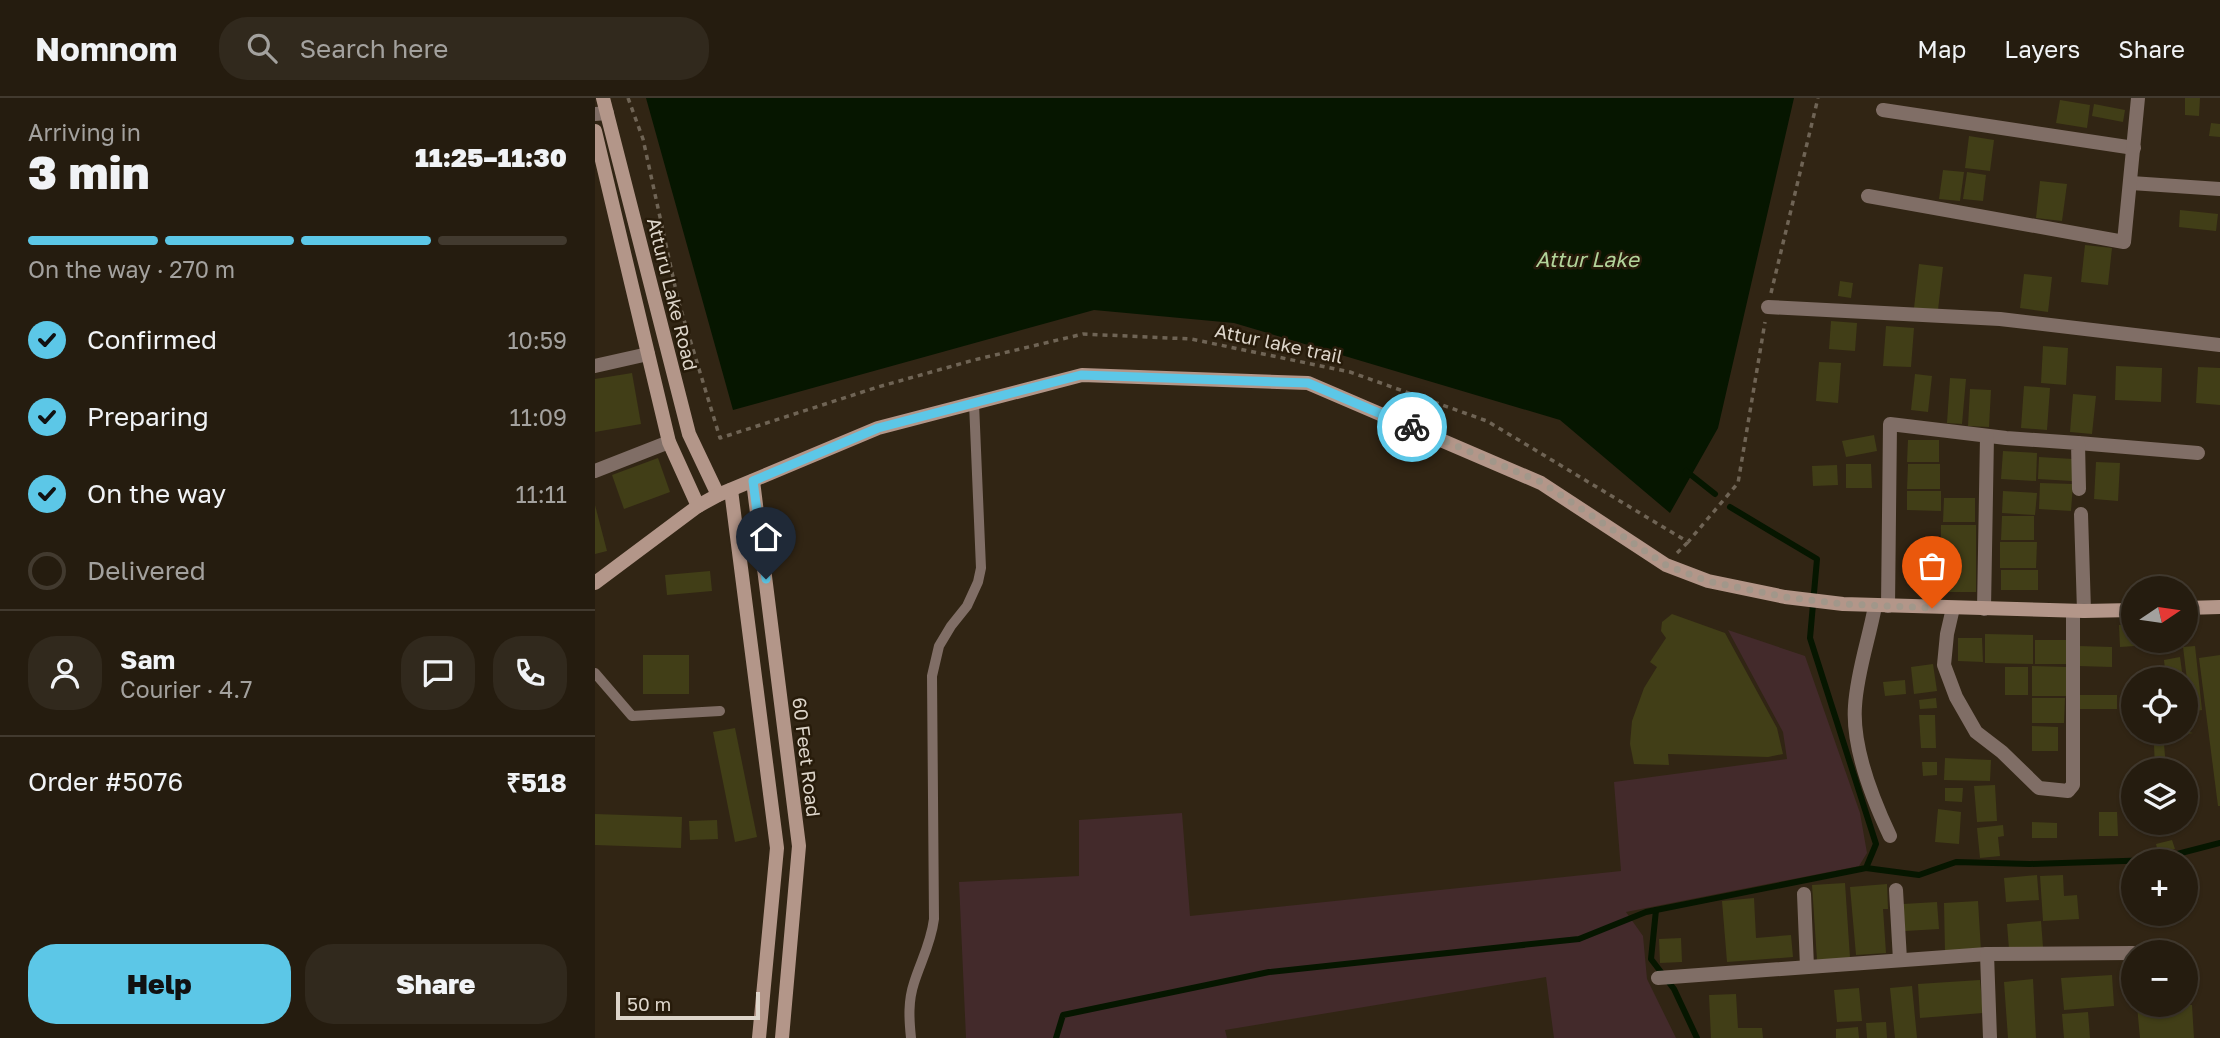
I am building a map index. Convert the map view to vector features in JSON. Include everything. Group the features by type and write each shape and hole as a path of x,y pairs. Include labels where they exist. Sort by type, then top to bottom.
{"street":[{"name":"Atturu Lake Road","path":"603,98 601,114 689,434 725,492"},
{"path":"1868,196 2124,242 2138,98"},
{"path":"1883,110 2134,148"},
{"name":"Atturu Lake Road","path":"595,131 669,442 698,506"},
{"path":"2131,183 2220,189"},
{"path":"1768,307 2000,319 2220,345"},
{"path":"595,366 648,354"},
{"path":"595,583 698,506 725,492 878,428 1081,375 1308,383 1541,482 1666,565 1707,581 1785,597 1843,604 2121,610"},
{"path":"1890,836 1877,810 1857,739 1855,707 1881,606 1890,424 1987,436 2198,453"},
{"path":"1984,609 1987,436"},
{"path":"595,471 669,442"},
{"path":"2078,443 2079,489"},
{"name":"60 Feet Road","path":"753,481 799,846 782,1038"},
{"path":"725,492 777,848 759,1038"},
{"path":"1954,608 1947,635 1944,665 1956,697 1976,732 2002,752 2039,788 2068,791 2073,785 2081,514"},
{"path":"2198,608 2220,607"},
{"path":"1896,890 1900,960"},
{"path":"1804,894 1807,967"},
{"path":"1658,978 1987,954 2121,953"},
{"path":"1987,954 1990,1038"}],"lane":[{"path":"911,1038 911,993 930,944 935,919 932,676 939,646 967,606 981,568 974,403"},
{"path":"595,673 632,716 720,711"}],"path":[{"name":"Attur lake trail","path":"628,98 643,139 678,300 720,438 890,384 974,360 1083,334 1191,339 1350,372 1487,421 1688,542 1738,482 1768,307 1818,98"}],"shaded area":[{"path":"1728,630 1805,656 1860,813 1867,853 1859,866 1626,912 1643,936 1647,979 1676,1038 1554,1038 1546,977 1225,1030 1227,1038 966,1038 959,882 1079,876 1079,820 1182,813 1190,916 1621,871 1614,782 1787,759 1783,732"}],"water":[{"name":"Attur Lake","path":"646,98 1794,98 1718,428 1670,513 1560,420 1234,323 1094,310 733,410"}],"building":[{"path":"2185,98 2200,98 2199,116 2185,115"},
{"path":"2060,100 2090,105 2087,128 2056,123"},
{"path":"2094,104 2125,110 2123,122 2092,116"},
{"path":"2211,123 2220,124 2220,137 2209,136"},
{"path":"1969,136 1994,140 1990,171 1965,168"},
{"path":"1943,170 1964,172 1960,201 1939,199"},
{"path":"1967,172 1986,175 1983,201 1963,199"},
{"path":"2040,181 2067,184 2062,221 2036,218"},
{"path":"2180,210 2218,214 2216,231 2179,227"},
{"path":"2085,245 2112,248 2108,285 2081,282"},
{"path":"1919,264 1943,267 1938,310 1914,308"},
{"path":"2024,274 2052,277 2048,312 2020,308"},
{"path":"1840,281 1853,283 1851,298 1838,296"},
{"path":"1831,321 1857,323 1855,351 1829,349"},
{"path":"1886,326 1914,328 1911,367 1883,366"},
{"path":"2043,346 2068,348 2066,385 2041,383"},
{"path":"1819,362 1841,363 1838,403 1816,401"},
{"path":"2116,366 2162,368 2161,402 2115,400"},
{"path":"2198,367 2220,368 2220,405 2196,403"},
{"path":"632,373 641,424 595,432 595,379"},
{"path":"1915,374 1932,376 1928,412 1911,410"},
{"path":"1950,378 1966,379 1962,424 1947,423"},
{"path":"2024,386 2050,388 2047,430 2021,428"},
{"path":"1970,389 1991,390 1989,427 1968,426"},
{"path":"2073,394 2096,396 2092,434 2070,432"},
{"path":"1874,435 1877,451 1846,457 1842,441"},
{"path":"1908,440 1939,440 1939,462 1907,462"},
{"path":"2003,451 2037,453 2036,481 2001,479"},
{"path":"2039,457 2073,459 2072,481 2038,479"},
{"path":"658,458 670,492 624,509 612,475"},
{"path":"2096,462 2120,463 2118,501 2094,499"},
{"path":"1846,464 1871,464 1872,488 1846,488"},
{"path":"1908,464 1940,464 1940,489 1907,489"},
{"path":"1837,465 1838,485 1813,486 1812,466"},
{"path":"2040,483 2073,484 2071,511 2039,509"},
{"path":"1907,491 1941,491 1941,511 1907,510"},
{"path":"2003,491 2037,493 2035,515 2002,513"},
{"path":"1944,498 1975,498 1975,522 1943,522"},
{"path":"595,505 607,551 595,554"},
{"path":"2002,516 2034,516 2034,540 2001,540"},
{"path":"1941,525 1976,525 1976,592 1941,592"},
{"path":"2000,542 2037,542 2036,568 2000,568"},
{"path":"2001,570 2038,570 2038,590 2001,590"},
{"path":"710,571 712,591 667,595 665,575"},
{"path":"1672,614 1725,633 1777,728 1783,754 1768,757 1668,754 1669,765 1634,764 1630,744 1632,721 1644,688 1657,667 1650,662 1666,638 1661,631 1662,622"},
{"path":"2119,625 2121,625 2121,647"},
{"path":"1985,634 2033,635 2033,664 1985,663"},
{"path":"1958,638 1982,638 1983,662 1958,661"},
{"path":"2035,640 2069,640 2068,664 2035,664"},
{"path":"2078,646 2112,647 2112,667 2078,666"},
{"path":"2184,653 2196,653 2197,667 2185,667"},
{"path":"643,655 689,655 689,694 643,694"},
{"path":"2220,655 2220,806 2218,806 2199,658"},
{"path":"2180,657 2181,667 2165,667 2164,660"},
{"path":"1933,664 1937,691 1914,694 1911,667"},
{"path":"2032,666 2066,667 2066,696 2032,696"},
{"path":"2005,667 2028,667 2028,695 2005,695"},
{"path":"2198,673 2202,710 2198,711"},
{"path":"1905,680 1906,694 1885,696 1883,682"},
{"path":"2080,695 2117,695 2117,709 2080,709"},
{"path":"1936,698 1937,708 1920,709 1919,700"},
{"path":"2032,698 2065,698 2064,723 2032,723"},
{"path":"1919,715 1935,715 1936,748 1921,748"},
{"path":"2032,726 2058,727 2058,751 2032,751"},
{"path":"735,728 757,837 735,842 713,732"},
{"path":"2164,744 2165,758 2155,758 2154,745"},
{"path":"1945,758 1991,760 1990,781 1944,780"},
{"path":"1922,762 1937,762 1937,775 1923,776"},
{"path":"1995,785 1997,821 1977,822 1974,786"},
{"path":"1945,788 1963,788 1962,802 1945,801"},
{"path":"1938,809 1961,812 1959,844 1935,842"},
{"path":"2099,812 2117,812 2118,836 2099,836"},
{"path":"595,814 682,817 681,848 595,845"},
{"path":"717,820 718,839 690,840 689,821"},
{"path":"2032,822 2057,823 2057,838 2032,838"},
{"path":"2003,825 2004,836 1998,837 2000,856 1980,858 1977,828"},
{"path":"2172,840 2175,849 2157,849 2156,844"},
{"path":"2037,875 2039,900 2006,902 2004,878"},
{"path":"2063,875 2064,896 2077,895 2079,919 2043,921 2040,876"},
{"path":"1845,883 1850,958 1817,960 1812,885"},
{"path":"1887,884 1888,909 1883,909 1886,953 1856,955 1850,887"},
{"path":"1754,898 1756,938 1791,935 1793,957 1727,962 1722,901"},
{"path":"1978,901 1981,951 1945,953 1944,903"},
{"path":"1937,902 1939,929 1905,931 1903,904"},
{"path":"2041,921 2043,947 2009,949 2007,924"},
{"path":"1681,938 1682,962 1660,963 1659,939"},
{"path":"2112,975 2114,1006 2064,1010 2061,978"},
{"path":"2033,979 2036,1038 2008,1038 2004,982"},
{"path":"1980,980 1983,1013 1920,1018 1918,984"},
{"path":"1912,986 1917,1038 1895,1038 1890,988"},
{"path":"1859,988 1862,1021 1837,1022 1834,990"},
{"path":"1736,994 1738,1028 1762,1028 1763,1038 1711,1038 1709,995"},
{"path":"2088,1012 2090,1038 2064,1038 2062,1014"},
{"path":"2138,1017 2193,1017 2194,1038 2140,1038"},
{"path":"1886,1022 1887,1038 1867,1038 1866,1023"},
{"path":"1858,1027 1859,1038 1836,1038 1836,1029"}],"waterway":[{"path":"1686,471 1715,494"},
{"path":"1056,1038 1063,1015 1269,972 1579,939 1646,912 1866,868 1876,844 1810,638 1817,559 1730,507"},
{"path":"1866,868 1919,875 1956,862 2030,864 2154,860 2220,843"},
{"path":"1656,910 1651,959 1674,989 1697,1038"}],"way so far":[{"path":"1412,427 1541,482 1666,565 1707,581 1785,597 1843,604 1932,608"}],"route":[{"path":"766,579 753,481 878,428 1081,375 1308,383 1412,427"}]}
